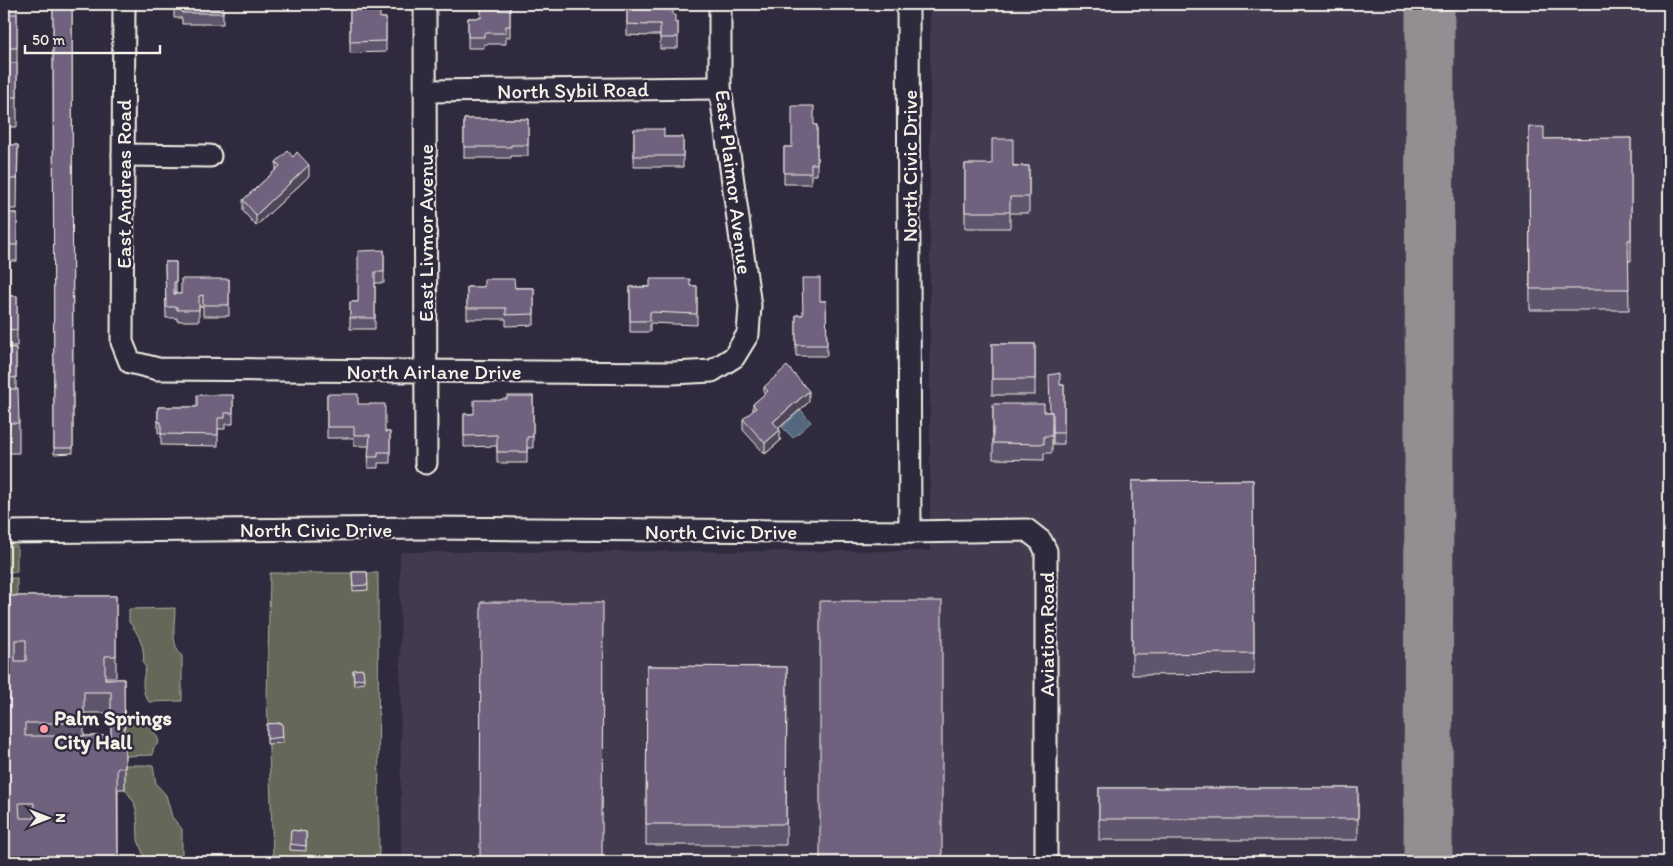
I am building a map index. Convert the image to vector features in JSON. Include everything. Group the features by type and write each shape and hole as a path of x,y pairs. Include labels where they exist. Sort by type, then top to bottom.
{"street":[{"name":"East Andreas Road","path":"124,4 122,342 130,362"},
{"name":"East Livmor Avenue","path":"425,4 426,463"},
{"name":"East Plaimor Avenue","path":"720,4 720,88 750,306 748,334 734,357"},
{"name":"North Civic Drive","path":"4,532 426,528 910,532 908,4"},
{"name":"North Sybil Road","path":"425,92 720,88"},
{"path":"123,155 210,156"},
{"name":"North Airlane Drive","path":"130,362 158,369 673,373 712,371 734,357"},
{"name":"Aviation Road","path":"910,532 1027,530 1041,541 1046,551 1046,862"}],"shaded area":[{"path":"930,4 1669,4 1669,862 401,862 400,552 930,551"}],"green space":[{"path":"4,546 17,546 17,572 4,572"},
{"path":"270,573 378,573 379,855 327,861 273,855 267,699"},
{"path":"4,578 17,578 17,617 4,617"},
{"path":"175,608 175,640 178,651 182,656 182,701 149,702 143,690 146,668 143,663 142,647 138,636 129,622 129,609"},
{"path":"124,714 144,719 153,726 151,729 159,742 153,749 153,755 125,756"},
{"path":"125,765 153,765 156,784 166,795 172,817 182,829 182,862 146,862 138,840 137,814 134,802 125,789"}],"water":[{"path":"801,410 811,422 793,438 782,427"}],"building":[{"path":"53,4 72,4 73,448 54,448"},
{"path":"174,4 223,4 223,13 182,13 182,7 174,7"},
{"path":"350,4 380,4 380,18 386,18 386,41 350,42"},
{"path":"481,4 510,4 510,26 506,26 506,33 484,33 484,37 468,37 468,18 481,18"},
{"path":"627,4 673,4 675,23 678,23 678,37 660,38 660,24 627,24"},
{"path":"4,14 17,14 17,48 4,48"},
{"path":"4,63 17,63 17,97 4,97"},
{"path":"792,106 814,106 814,125 817,125 817,164 811,164 811,173 784,173 784,147 792,147"},
{"path":"464,119 528,119 528,145 464,147"},
{"path":"1529,127 1544,127 1544,139 1631,138 1631,240 1628,240 1629,289 1530,289"},
{"path":"634,129 664,129 664,137 683,137 683,156 634,156"},
{"path":"992,139 1013,139 1013,166 1029,166 1029,197 1010,197 1010,212 965,212 965,164 992,164"},
{"path":"4,145 18,145 17,179 4,179"},
{"path":"288,151 293,157 297,152 309,165 256,215 243,200 280,166 276,162"},
{"path":"4,213 17,213 17,245 4,245"},
{"path":"384,250 384,272 375,272 375,318 350,318 350,302 358,302 358,251"},
{"path":"165,262 176,262 174,294 181,294 181,279 229,279 229,305 203,305 203,295 199,296 199,310 177,310 177,307 166,307"},
{"path":"802,278 820,278 820,301 826,301 827,345 796,345 796,315 803,315"},
{"path":"484,279 514,279 515,288 534,288 534,314 506,315 506,308 467,308 467,287 484,287"},
{"path":"650,279 690,279 690,286 697,286 697,314 650,312 650,321 630,321 630,287 650,287"},
{"path":"4,296 17,296 17,330 4,329"},
{"path":"992,344 1035,344 1035,379 992,379"},
{"path":"4,347 16,348 16,378 4,377"},
{"path":"787,366 809,391 773,422 780,430 765,443 743,419 756,408 753,404 768,391 764,387"},
{"path":"1060,373 1060,385 1064,385 1064,433 1053,433 1053,415 1050,412 1049,375"},
{"path":"4,389 18,389 19,423 4,423"},
{"path":"327,394 358,394 358,404 385,404 385,432 390,432 390,452 378,452 378,457 368,457 370,435 354,435 354,427 327,427"},
{"path":"197,395 233,395 233,413 225,413 225,418 218,418 218,435 161,434 161,422 158,422 158,407 197,407"},
{"path":"507,396 533,396 533,437 527,437 527,452 497,452 497,435 464,436 464,414 474,414 474,400 501,400 507,399"},
{"path":"993,404 1044,404 1044,412 1052,412 1052,436 1044,436 1044,444 993,443"},
{"path":"1253,480 1254,653 1132,654 1132,481"},
{"path":"352,572 367,572 368,585 353,586"},
{"name":"Palm Springs City Hall","path":"4,596 116,596 116,656 105,656 105,679 124,679 125,768 117,768 118,862 20,862 20,860 4,860","holes":["15,640 26,640 26,661 15,661","84,692 111,692 111,736 25,736 25,723 84,723","19,803 34,803 34,818 20,818"]},
{"path":"820,601 942,601 942,862 820,862"},
{"path":"481,602 603,602 602,862 480,862"},
{"path":"647,666 787,667 786,824 646,824"},
{"path":"363,669 364,678 354,680 353,670"},
{"path":"282,723 283,737 267,739 267,724"},
{"path":"1099,788 1358,788 1358,819 1099,819"},
{"path":"291,830 306,832 306,846 290,844"},
{"path":"300,856 330,856 330,862 300,862"}],"taxiway":[{"path":"1428,862 1430,4"}],"place":[{"name":"Palm Springs City Hall","path":"44,729"}]}
